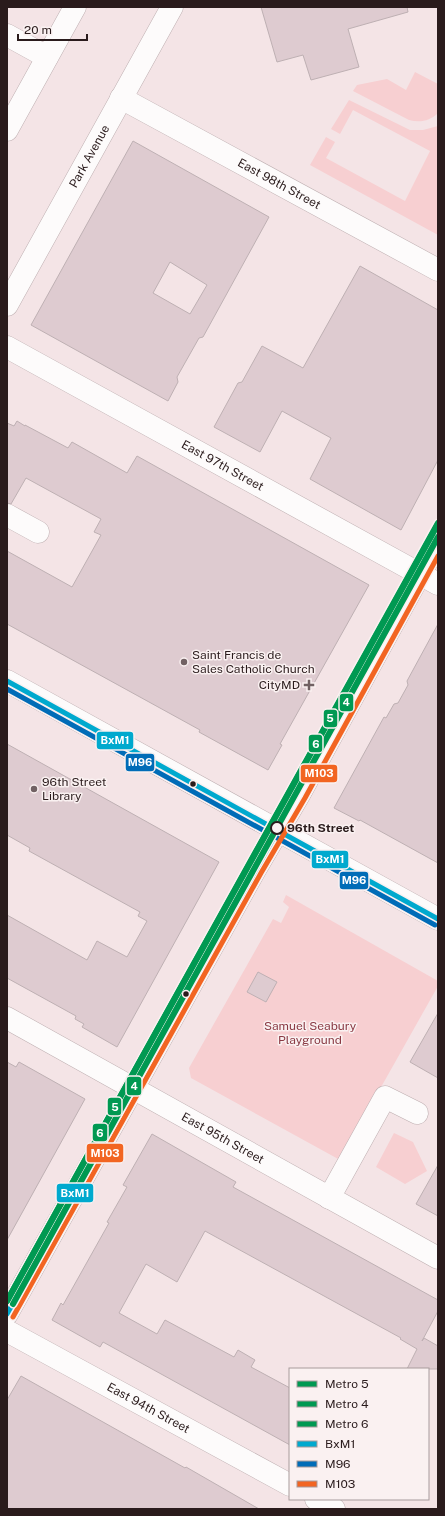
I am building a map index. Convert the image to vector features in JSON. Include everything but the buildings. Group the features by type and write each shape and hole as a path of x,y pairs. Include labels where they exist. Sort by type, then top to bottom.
{"main road":[{"path":"7,130 75,7"},
{"name":"Park Avenue","path":"7,305 172,7"},
{"path":"7,35 47,57"},
{"name":"East 98th Street","path":"121,98 438,270"},
{"name":"East 97th Street","path":"7,347 429,579"},
{"path":"7,514 38,532"},
{"path":"7,1314 278,830 429,579 438,541"},
{"path":"7,681 438,919"},
{"name":"East 95th Street","path":"7,1018 438,1258"},
{"path":"329,1198 385,1097 417,1113"},
{"name":"East 94th Street","path":"7,1331 289,1484"},
{"path":"318,1500 334,1509"}],"green space":[{"path":"415,72 438,84 438,113 425,121 409,120 353,91 357,85 387,79 406,90"},
{"path":"349,100 410,130 423,130 438,126 438,235 310,165 326,137 335,142 326,158 405,201 430,151 353,110 340,134 331,129"},
{"name":"Samuel Seabury Playground","path":"286,895 438,981 438,986 340,1160 191,1078 189,1068 273,919 281,923 289,907 283,902"},
{"path":"394,1133 413,1142 427,1171 405,1184 376,1167"}],"metro line":[{"name":"6","path":"7,1301 438,523"},
{"name":"5","path":"7,1301 438,524"},
{"name":"4","path":"13,1304 438,537"}],"transit line":[{"name":"M103","path":"13,1317 261,873 305,798 438,556"},
{"name":"BxM1","path":"7,681 438,919"},
{"name":"M96","path":"7,689 435,925"},
{"name":"BxM1","path":"7,1314 278,830"}],"place":[{"name":"Saint Francis de Sales Catholic Church","path":"184,662"},
{"name":"CityMD","path":"309,685"},
{"name":"96th Street Library","path":"34,789"},
{"name":"96th Street","path":"277,828"}]}
